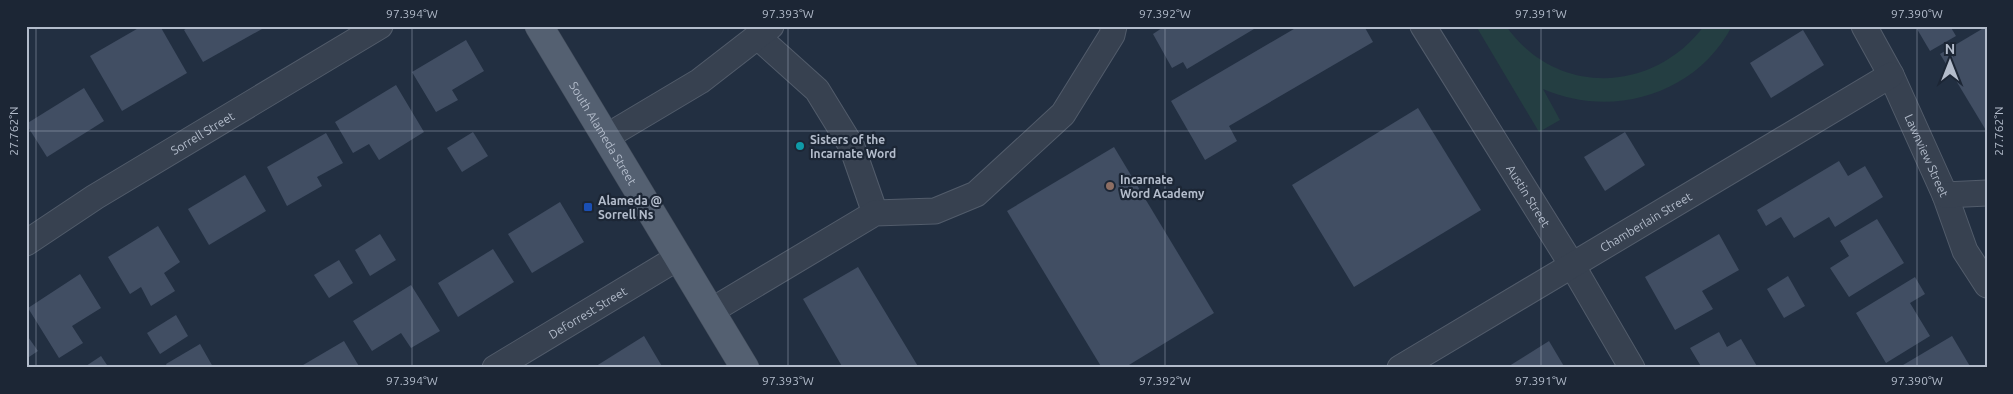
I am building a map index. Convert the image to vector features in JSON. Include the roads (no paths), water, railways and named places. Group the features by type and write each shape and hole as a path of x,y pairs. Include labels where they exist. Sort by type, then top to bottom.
{"main road":[{"name":"South Alameda Street","path":"539,26 745,368"}],"street":[{"name":"Sorrell Street","path":"26,242 95,197 380,26"},
{"path":"711,311 875,213 935,211 976,194 1063,114 1112,35 1114,26"},
{"name":"Austin Street","path":"1423,26 1572,265 1632,368"},
{"name":"Lawnview Street","path":"1864,26 1891,75 1945,195 1966,251 1987,284"},
{"path":"606,137 700,81 764,32 817,90 852,148 875,213"},
{"name":"Chamberlain Street","path":"1400,368 1891,75"},
{"path":"1945,195 1987,193"},
{"name":"Deforrest Street","path":"495,368 679,256"}],"place":[{"name":"Sisters of the Incarnate Word","path":"800,146"},
{"name":"Incarnate Word Academy","path":"1110,186"},
{"name":"Alameda @ Sorrell Ns","path":"588,207"}]}
